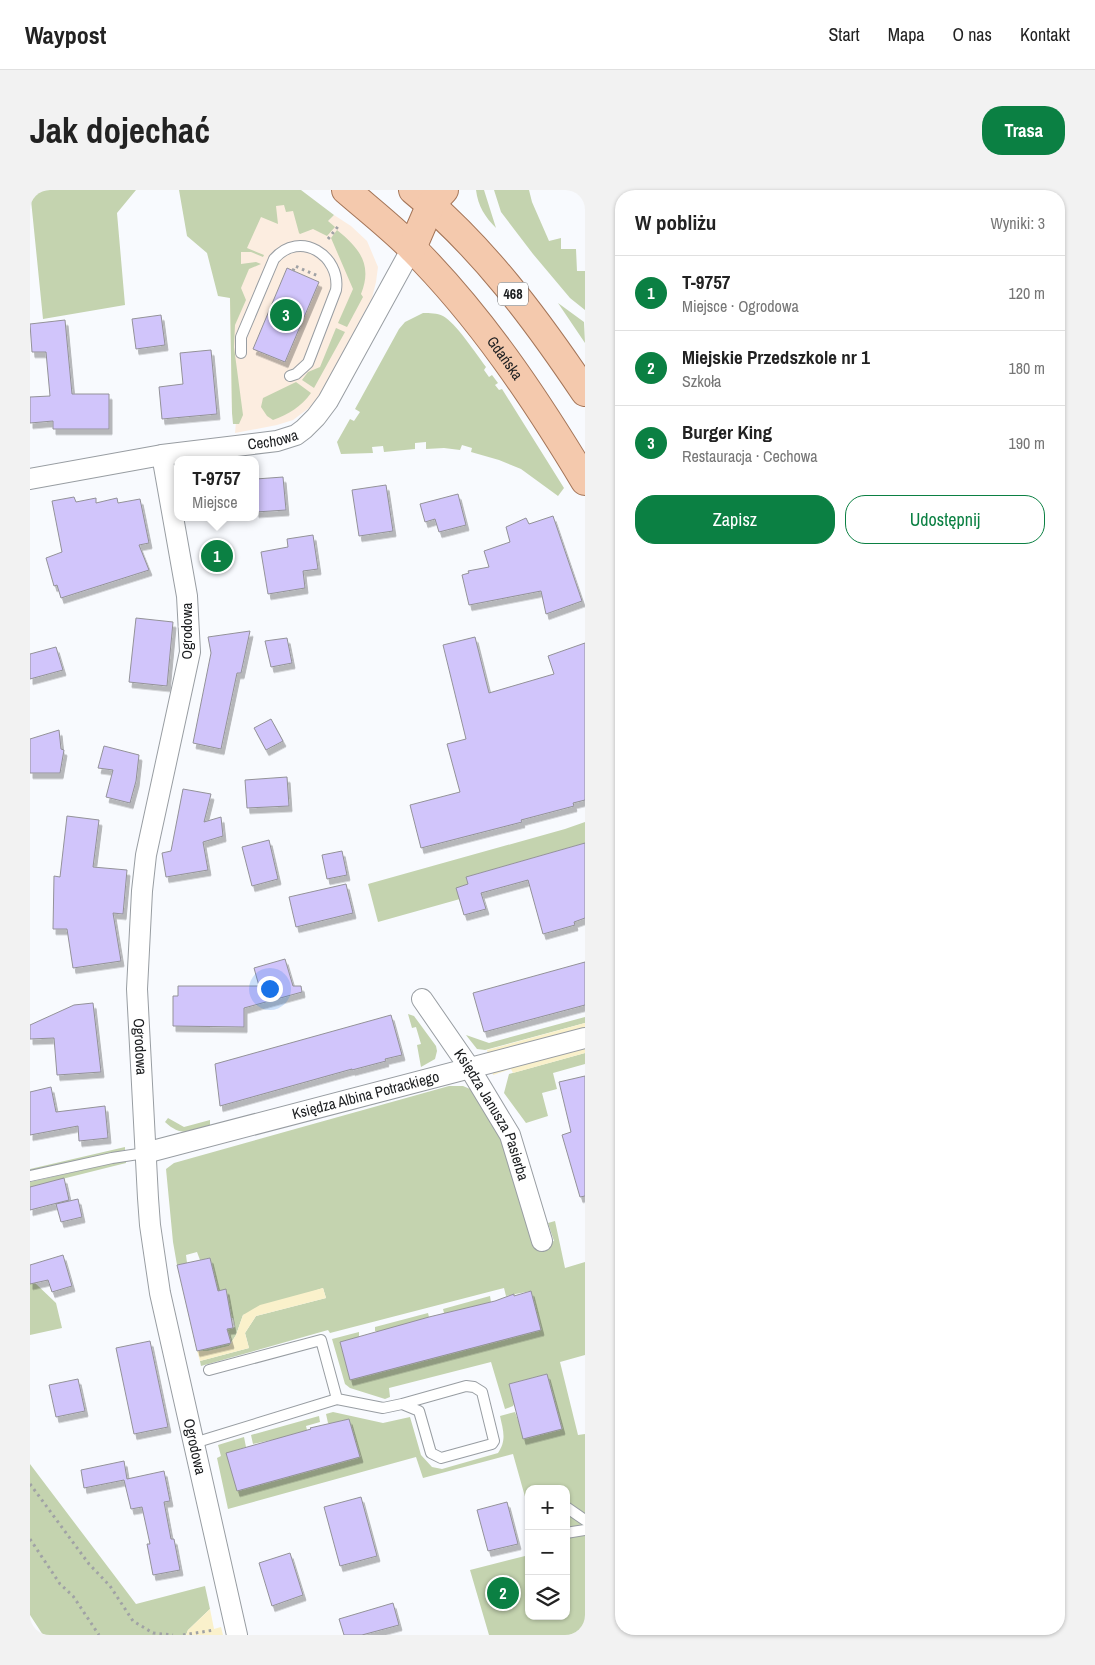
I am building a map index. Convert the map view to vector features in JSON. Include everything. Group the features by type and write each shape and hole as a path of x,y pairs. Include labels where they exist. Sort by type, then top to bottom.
{"main road":[{"name":"Gdańska","path":"346,190 412,248 453,292 514,368 585,481"},
{"path":"412,248 430,194"},
{"name":"468","path":"430,194 550,340 585,392"}],"street":[{"name":"Cechowa","path":"30,479 162,455 271,442 296,435 316,417 328,401 412,248"},
{"name":"Ogrodowa","path":"162,455 187,596 190,652 146,855 142,891 137,989 150,1225 160,1293 236,1631"},
{"name":"Księdza Janusza Pasierba","path":"422,999 469,1067 510,1135 542,1241"},
{"name":"Księdza Albina Potrackiego","path":"146,1153 585,1038"}],"lane":[{"path":"241,353 241,336 274,259 280,252 290,246 298,245 312,248 323,255 332,265 336,275 336,290 308,363 296,374 290,376"},
{"path":"30,1176 112,1158 146,1153"},
{"path":"209,1370 321,1340 337,1399"},
{"path":"194,1443 337,1399 382,1408 466,1386 474,1387 482,1392 494,1441 492,1444 441,1458 436,1457 431,1454 419,1411 402,1404"},
{"path":"570,1510 585,1520"},
{"path":"570,1532 585,1530"}],"path":[{"path":"293,271 295,266 324,278"},
{"path":"30,1484 90,1564 110,1586 133,1621 153,1632 173,1635"},
{"path":"30,1539 60,1584 73,1596 99,1635"},
{"path":"183,1635 236,1631"},
{"path":"147,1635 153,1632"}],"shaded area":[{"path":"250,190 328,221 334,215 351,226 367,241 378,267 372,298 320,395 309,408 293,420 235,433 236,422 232,413 229,250"}],"green space":[{"path":"30,190 136,190 117,213 125,305 43,319"},
{"path":"179,190 301,190 334,215 328,221 335,227 327,236 313,229 300,234 293,211 286,212 284,205 276,206 278,224 261,217 247,248 264,255 263,257 251,252 241,252 241,264 256,262 261,264 249,269 241,288 246,300 235,325 234,347 243,415 239,424 233,424 232,413 230,298 218,296 207,253 187,236"},
{"path":"476,190 484,190 496,228 483,211 478,201"},
{"path":"494,190 529,190 532,202 549,241 561,238 561,249 576,249 577,271 585,271 585,310 570,298 501,212"},
{"path":"337,230 357,250 362,258 365,274 361,294 363,297 347,327 338,323 353,289 331,238"},
{"path":"558,303 584,322 585,343"},
{"path":"423,313 438,314 448,319 472,347 486,367 484,370 489,377 492,375 498,383 495,385 499,390 502,389 564,488 558,496 521,469 471,452 472,448 462,445 460,450 444,448 426,449 426,442 415,443 415,449 384,452 383,446 372,447 373,453 341,454 337,442 350,419 354,421 360,412 355,409 399,329 405,322"},
{"path":"336,328 345,332 314,388 302,380 308,372 320,367"},
{"path":"296,382 311,393 307,398 289,413 279,418 273,420 267,416 261,407 263,398"},
{"path":"585,822 585,843 466,877 468,884 457,888 460,899 378,922 368,884"},
{"path":"408,1014 414,1016 436,1046 435,1059 421,1067 417,1045 421,1044 416,1027 412,1028"},
{"path":"585,1017 585,1023 485,1050 477,1049 466,1035 489,1043"},
{"path":"585,1053 585,1064 553,1073 557,1089 542,1093 548,1116 526,1123 504,1093 509,1074"},
{"path":"449,1086 463,1086 470,1089 497,1130 507,1153 536,1246 554,1241 548,1223 555,1221 565,1268 585,1262 585,1355 560,1362 578,1435 585,1434 585,1635 489,1635 470,1570 525,1556 525,1620 570,1620 570,1485 525,1485 525,1497 513,1454 423,1478 416,1457 228,1509 217,1458 221,1456 218,1445 244,1437 246,1447 227,1453 281,1438 253,1444 251,1435 319,1416 320,1422 306,1426 307,1430 359,1456 349,1419 330,1424 326,1414 333,1412 383,1423 410,1417 421,1455 432,1467 442,1469 498,1453 503,1444 500,1416 515,1412 519,1423 547,1374 509,1384 514,1404 505,1409 491,1362 389,1388 390,1397 385,1399 350,1388 345,1384 332,1339 359,1332 359,1337 340,1342 350,1379 378,1332 375,1331 375,1327 428,1313 429,1317 427,1319 446,1314 443,1309 490,1296 491,1302 477,1306 486,1344 531,1291 506,1296 504,1288 330,1333 328,1330 201,1366 200,1361 249,1348 245,1333 256,1316 326,1298 323,1288 243,1315 236,1335 229,1346 208,1351 197,1351 230,1343 227,1329 235,1327 233,1318 225,1319 220,1300 228,1299 226,1290 218,1291 210,1258 200,1260 197,1252 186,1255 187,1263 177,1265 166,1169 174,1163"},
{"path":"168,1118 184,1127 210,1120 210,1126 186,1132 171,1127 165,1122"},
{"path":"125,1147 125,1150 30,1172 30,1169"},
{"path":"126,1160 126,1163 30,1187 30,1182"},
{"path":"35,1283 56,1303 62,1328 30,1335 30,1284"},
{"path":"30,1464 136,1604 205,1586 210,1609 188,1630 186,1635 43,1635 30,1615"}],"sand":[{"path":"585,1023 585,1053 513,1073 511,1069 493,1075 487,1050"},
{"path":"323,1288 326,1298 256,1316 245,1333 249,1348 200,1361 197,1351 208,1351 229,1346 236,1335 243,1315 260,1305"},
{"path":"210,1609 214,1629 221,1627 223,1635 186,1635 188,1630"}],"building":[{"path":"287,268 319,282 285,362 253,349"},
{"path":"161,315 165,345 136,349 132,319"},
{"path":"65,320 72,394 109,394 109,429 53,429 53,421 30,423 30,397 50,396 46,352 32,352 30,324"},
{"path":"211,350 217,414 162,419 159,387 183,384 180,353"},
{"path":"283,477 286,510 259,512 259,479"},
{"path":"386,485 393,531 359,536 352,490"},
{"path":"458,494 466,525 439,532 435,519 425,522 420,504"},
{"path":"74,497 76,502 96,498 96,503 117,498 118,503 140,499 149,543 139,545 149,570 61,598 57,585 54,586 46,558 62,552 52,501"},
{"path":"553,516 582,601 546,614 541,591 469,605 462,575 469,573 468,571 489,567 484,551 510,542 506,527 526,518 529,524"},
{"path":"313,535 318,569 303,571 305,588 268,594 261,552 288,547 287,539"},
{"path":"136,618 173,622 167,686 129,682"},
{"path":"250,631 241,673 237,673 221,749 193,743 211,653 208,637"},
{"path":"475,637 489,693 554,674 548,656 585,643 585,800 573,803 574,806 521,820 522,822 421,848 410,805 460,792 447,744 466,739 443,645"},
{"path":"287,638 292,663 271,667 265,641"},
{"path":"56,647 63,670 30,679 30,654"},
{"path":"271,719 283,741 266,750 254,728"},
{"path":"59,730 61,749 64,750 60,773 30,773 30,739"},
{"path":"104,746 139,755 136,781 130,803 106,797 113,770 98,768"},
{"path":"287,777 289,806 247,808 245,780"},
{"path":"183,789 211,794 204,822 221,817 223,836 203,842 208,870 166,877 162,853 171,851"},
{"path":"67,816 99,820 93,867 127,870 123,914 113,913 121,961 73,968 67,929 53,929 54,876 60,877"},
{"path":"269,840 278,879 252,886 242,847"},
{"path":"585,843 585,918 574,922 575,925 543,934 528,880 481,893 486,909 464,915 456,888 468,884 466,877"},
{"path":"342,851 347,875 327,879 322,855"},
{"path":"346,884 353,913 296,927 289,897"},
{"path":"285,959 293,986 301,986 302,992 244,1008 244,1027 173,1026 173,996 178,996 178,986 259,986 254,968"},
{"path":"585,962 585,1005 484,1032 473,993"},
{"path":"93,1003 101,1072 57,1075 54,1038 30,1039 30,1025 74,1005"},
{"path":"391,1015 402,1055 220,1106 215,1064"},
{"path":"585,1076 585,1196 580,1197 562,1135 571,1132 559,1082"},
{"path":"51,1087 56,1112 105,1106 108,1138 79,1141 78,1126 30,1135 30,1092"},
{"path":"64,1178 69,1200 30,1210 30,1187"},
{"path":"78,1199 82,1217 61,1222 56,1204"},
{"path":"63,1255 72,1286 52,1292 48,1280 30,1284 30,1265"},
{"path":"210,1258 218,1291 226,1289 233,1328 227,1329 231,1343 197,1351 177,1265"},
{"path":"531,1291 541,1330 350,1380 340,1342"},
{"path":"150,1341 168,1427 134,1434 116,1348"},
{"path":"547,1374 562,1429 523,1439 509,1384"},
{"path":"78,1379 85,1411 56,1417 49,1385"},
{"path":"349,1419 360,1457 237,1491 226,1453 310,1428"},
{"path":"124,1461 127,1479 164,1471 170,1501 164,1502 171,1539 174,1539 180,1570 153,1575 147,1544 150,1544 142,1507 131,1509 124,1480 84,1488 81,1470"},
{"path":"361,1497 377,1556 340,1566 324,1507"},
{"path":"507,1502 518,1544 488,1551 477,1510"},
{"path":"290,1553 303,1595 272,1606 259,1563"},
{"path":"393,1603 399,1625 362,1635 344,1635 339,1619"}],"place":[{"name":"Burger King","path":"286,315"},
{"name":"T-9757","path":"217,556"},
{"name":"Miejskie Przedszkole nr 1","path":"503,1593"}]}
